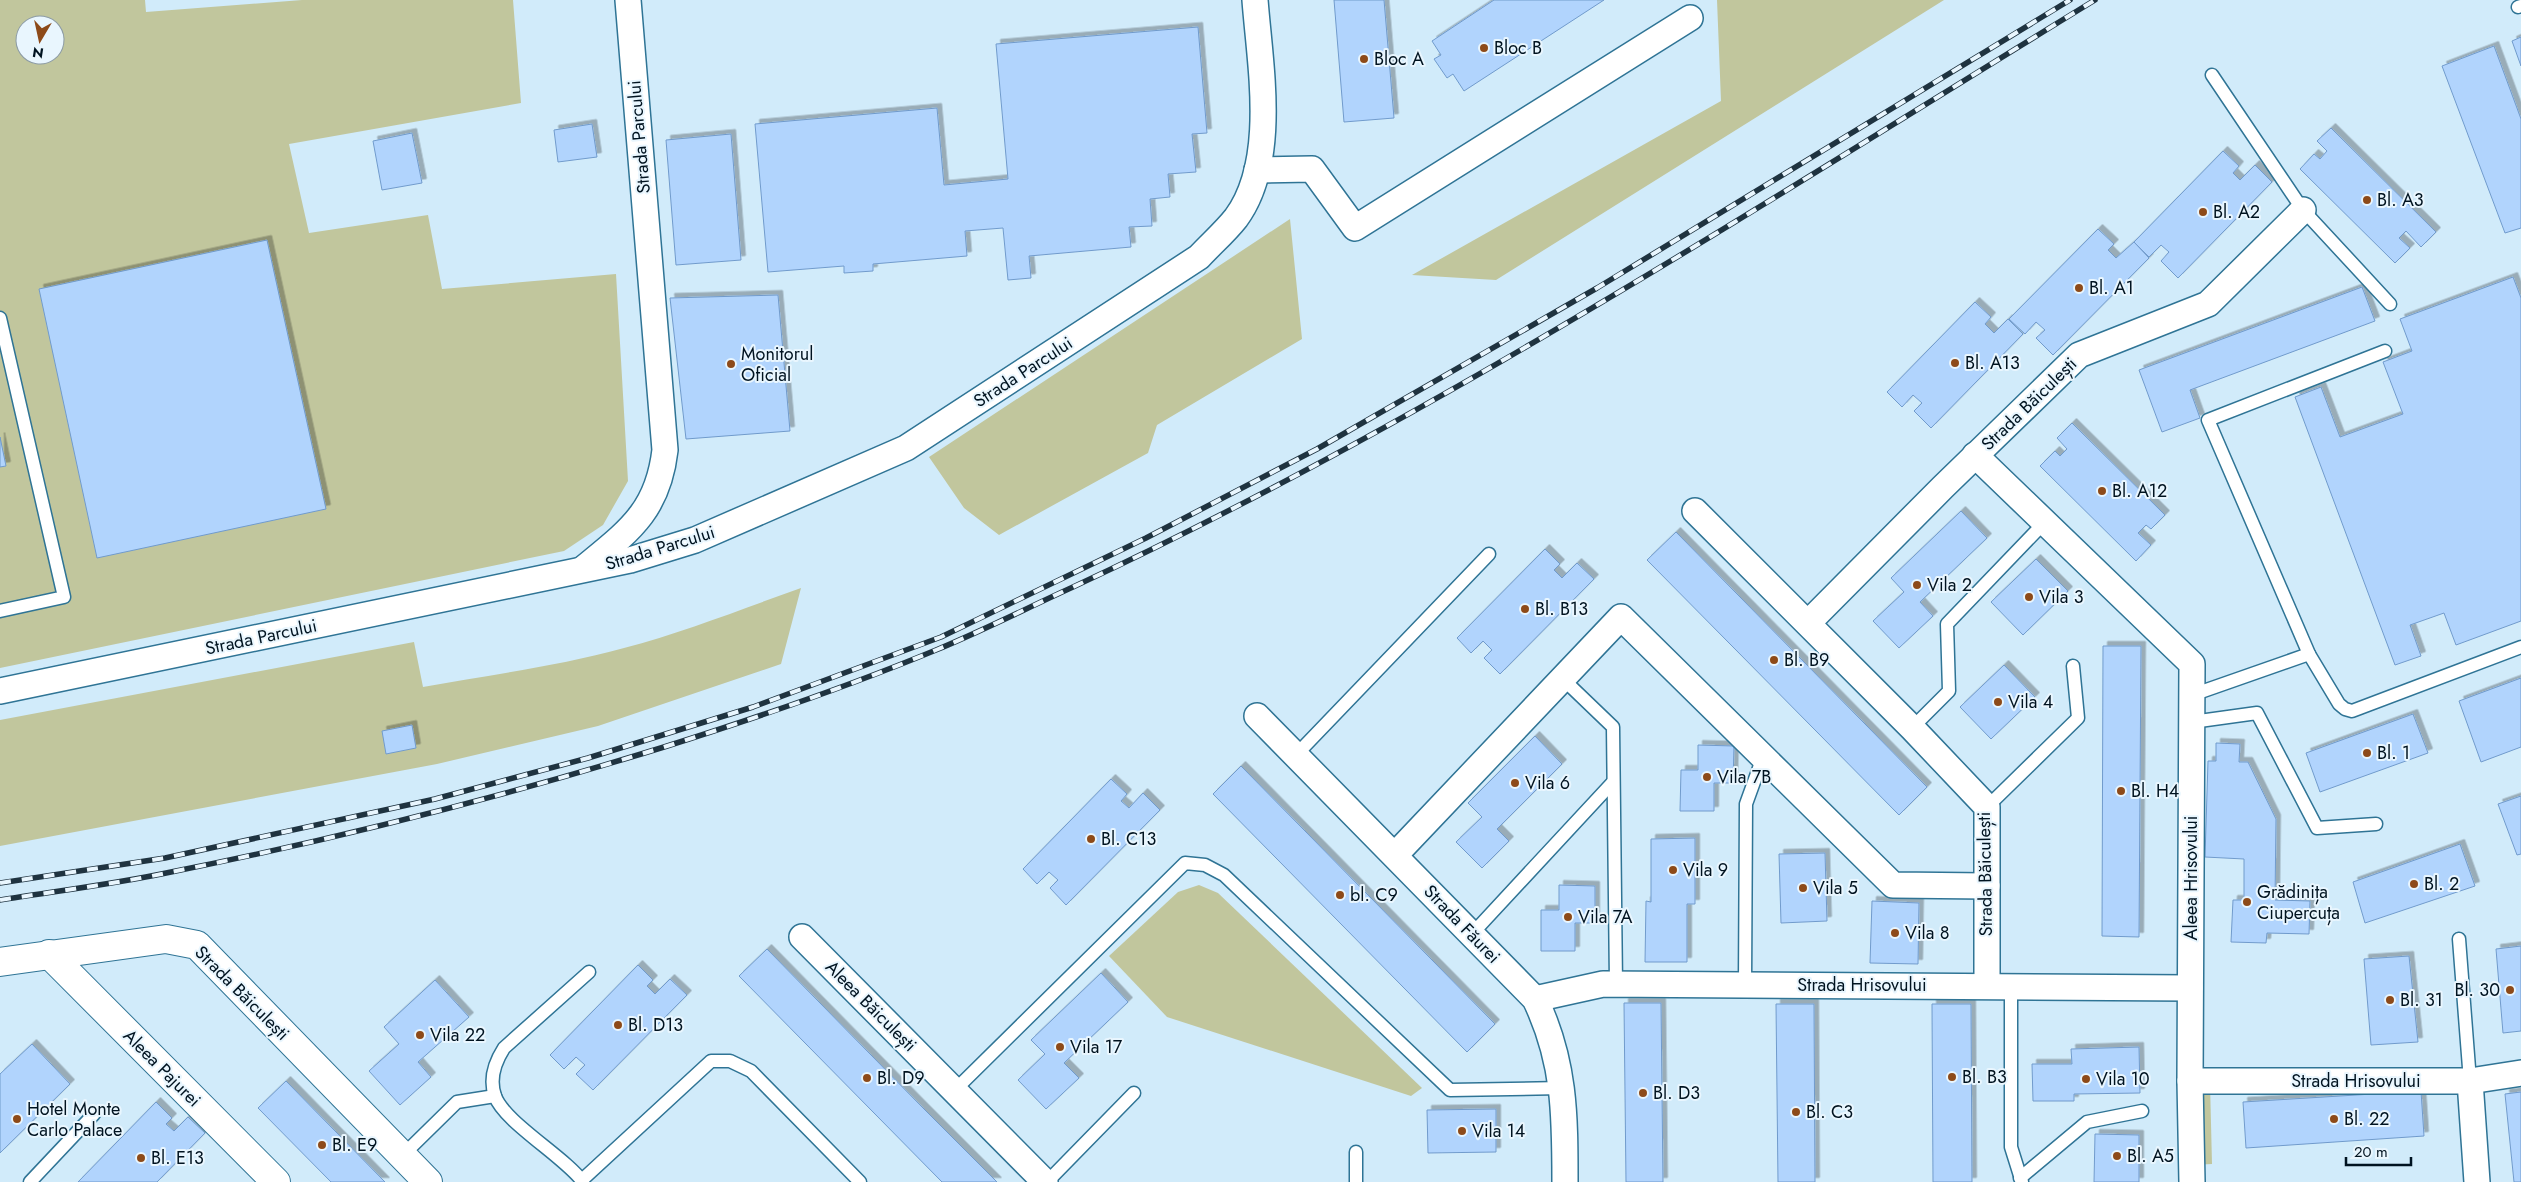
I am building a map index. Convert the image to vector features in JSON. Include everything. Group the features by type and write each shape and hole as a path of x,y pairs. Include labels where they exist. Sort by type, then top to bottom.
{"street":[{"name":"Strada Parcului","path":"581,571 615,542 648,506 658,487 665,450 628,0"},
{"name":"Strada Parcului","path":"0,690 581,571 695,540 906,448 1199,257 1237,216 1257,170 1262,138 1262,98 1255,0"},
{"path":"1257,170 1312,169 1355,228 1690,18"},
{"name":"Strada Băiculești","path":"1808,623 1975,455 2079,355 2208,304 2303,210"},
{"name":"Aleea Hrisovului","path":"1975,455 2192,664 2190,988 2192,1182"},
{"name":"Strada Băiculești","path":"1695,511 1912,728 1987,807 1987,886 1999,986"},
{"path":"1395,855 1621,617 1893,885 1987,886"},
{"name":"Strada Făurei","path":"1257,716 1535,999 1553,1040 1562,1088 1565,1182"},
{"name":"Aleea Băiculești","path":"802,937 1046,1182"},
{"name":"Strada Băiculești","path":"0,962 166,939 198,945 428,1182"},
{"name":"Aleea Pajurei","path":"49,954 265,1176"},
{"name":"Strada Hrisovului","path":"1535,999 1603,984 2190,988"},
{"name":"Strada Hrisovului","path":"2190,1081 2470,1081 2521,1073"},
{"path":"2470,1081 2477,1182"}],"lane":[{"path":"2212,75 2303,210 2390,304"},
{"path":"0,318 64,598 0,611"},
{"path":"2385,351 2208,420 2309,654 2339,704 2345,709 2352,711 2521,647"},
{"path":"1912,728 1949,691 1947,624 2044,523"},
{"path":"1296,755 1489,554"},
{"path":"2192,695 2309,654"},
{"path":"1987,807 2078,718 2073,666"},
{"path":"1562,679 1613,727 1616,984"},
{"path":"2192,722 2257,713 2317,828 2376,824"},
{"path":"1745,984 1746,804 1764,757"},
{"path":"1472,934 1613,782"},
{"path":"954,1090 1185,864 1205,865 1224,875 1450,1090 1562,1088"},
{"path":"2459,938 2470,1081"},
{"path":"589,972 504,1048 496,1060 493,1075 495,1096 505,1110 583,1181 711,1061 730,1061 751,1071 860,1182"},
{"path":"1999,986 2011,1147 2021,1180 2087,1122 2142,1111"},
{"path":"1046,1182 1134,1093"},
{"path":"402,1156 457,1102 495,1096"},
{"path":"30,1182 94,1114"},
{"path":"1356,1152 1356,1182"}],"green space":[{"path":"0,0 145,0 146,12 302,0 513,0 521,103 289,144 309,233 428,215 442,289 616,274 628,481 603,525 564,551 0,668"},
{"path":"1717,0 1944,0 1496,280 1412,275 1721,101"},
{"path":"1290,219 1302,339 1157,425 1148,453 999,535 964,508 929,457"},
{"path":"801,588 781,664 598,726 437,764 0,846 0,720 414,642 423,687 550,665 624,648 691,628"},
{"path":"1199,885 1218,893 1422,1088 1411,1096 1167,1017 1109,956 1178,892"},
{"path":"2191,1083 2210,1083 2212,1164 2193,1165"}],"building":[{"name":"Bloc A","path":"1334,0 1384,0 1394,118 1344,122"},
{"name":"Bloc B","path":"1494,0 1604,0 1464,91 1453,74 1447,78 1434,59 1441,55 1432,41"},
{"path":"1198,27 1207,133 1192,134 1196,172 1168,174 1170,197 1150,199 1152,226 1129,227 1131,247 1029,256 1031,278 1008,280 1003,228 965,231 967,256 873,264 873,271 844,273 844,266 768,272 755,124 937,108 944,185 1008,179 996,44"},
{"path":"2521,37 2521,66 2512,41"},
{"path":"2494,46 2521,119 2521,228 2505,233 2442,66"},
{"path":"592,124 597,157 558,162 554,130"},
{"name":"Bl. A3","path":"2331,128 2436,232 2421,247 2406,231 2399,238 2410,248 2395,263 2300,169 2314,154 2320,159 2327,151 2317,141"},
{"path":"412,133 422,183 382,190 373,141"},
{"path":"731,134 741,260 676,265 666,140"},
{"name":"Bl. A2","path":"2223,151 2239,166 2233,173 2240,180 2255,165 2272,182 2178,278 2161,261 2169,252 2161,245 2149,257 2134,242"},
{"name":"Bl. A1","path":"2098,229 2114,244 2108,250 2116,258 2134,242 2149,258 2053,355 2036,338 2045,330 2036,322 2025,334 2009,319"},
{"path":"267,240 326,509 97,558 39,289"},
{"path":"2513,277 2521,298 2521,621 2456,645 2444,613 2410,625 2421,656 2395,665 2295,397 2321,387 2340,437 2403,414 2383,362 2412,351 2400,319"},
{"path":"2362,287 2375,321 2190,390 2200,418 2162,432 2139,370"},
{"name":"Monitorul Oficial","path":"778,295 790,431 686,439 670,298"},
{"name":"Bl. A13","path":"1975,302 1991,317 1985,324 1994,333 2008,319 2023,334 1931,428 1914,411 1922,403 1913,395 1902,407 1887,392"},
{"name":"Bl. A12","path":"2072,423 2165,515 2151,529 2146,525 2138,533 2151,545 2136,561 2040,466 2055,451 2060,456 2067,449 2057,438"},
{"path":"0,437 6,466 0,467"},
{"name":"Vila 2","path":"1961,511 1987,538 1920,602 1933,616 1899,648 1873,621 1904,592 1891,578"},
{"name":"Bl. B9","path":"1676,532 1927,787 1899,815 1647,560"},
{"name":"Bl. B13","path":"1545,549 1560,564 1554,570 1562,578 1577,563 1594,579 1500,674 1484,658 1492,650 1483,641 1471,653 1457,638"},
{"name":"Vila 3","path":"2036,559 2068,591 2023,635 1991,602"},
{"name":"Bl. H4","path":"2103,646 2141,646 2139,937 2102,936"},
{"name":"Vila 4","path":"2004,665 2035,697 1991,739 1960,707"},
{"path":"2521,678 2521,747 2481,762 2459,701"},
{"name":"Bl. 1","path":"2413,714 2428,753 2320,792 2306,753"},
{"path":"412,725 416,748 386,754 382,731"},
{"name":"Vila 6","path":"1535,736 1562,764 1497,829 1509,841 1482,868 1456,842 1482,817 1468,803"},
{"path":"2216,743 2240,744 2239,762 2248,762 2276,819 2275,900 2310,901 2309,934 2267,933 2266,943 2231,942 2233,900 2244,900 2244,859 2205,857 2208,761 2216,761"},
{"name":"Vila 7B","path":"1698,745 1734,746 1733,783 1714,783 1714,811 1680,811 1681,770 1698,770"},
{"name":"bl. C9","path":"1241,766 1495,1024 1467,1052 1213,794"},
{"name":"Bl. C13","path":"1111,779 1127,794 1121,801 1129,808 1143,793 1160,810 1066,905 1050,888 1058,880 1049,872 1037,884 1023,869"},
{"path":"2521,796 2521,854 2517,855 2498,804"},
{"name":"Vila 9","path":"1695,838 1695,904 1687,904 1687,962 1645,962 1646,901 1651,902 1651,839"},
{"name":"Bl. 2","path":"2460,844 2475,886 2365,923 2353,882"},
{"name":"Vila 5","path":"1825,853 1827,921 1781,923 1779,854"},
{"name":"Vila 7A","path":"1559,885 1595,886 1595,923 1575,923 1575,951 1541,951 1541,910 1559,910"},
{"name":"Vila 8","path":"1872,901 1919,903 1918,964 1870,963"},
{"name":"Bl. 30","path":"2521,946 2521,1031 2503,1033 2496,949"},
{"name":"Bl. D9","path":"767,949 997,1182 942,1182 739,976"},
{"name":"Bl. 31","path":"2409,956 2418,1042 2371,1045 2364,959"},
{"name":"Bl. D13","path":"638,965 653,980 647,986 655,994 670,979 687,995 593,1090 576,1074 585,1065 576,1057 564,1069 550,1055"},
{"name":"Vila 17","path":"1101,973 1128,1002 1064,1063 1079,1078 1046,1109 1018,1080 1045,1054 1031,1040"},
{"name":"Vila 22","path":"435,980 469,1017 418,1062 431,1077 400,1105 369,1071 399,1044 384,1027"},
{"name":"Bl. D3","path":"1624,1003 1661,1003 1663,1182 1626,1182"},
{"name":"Bl. C3","path":"1776,1004 1814,1004 1815,1182 1778,1182"},
{"name":"Bl. B3","path":"1932,1004 1971,1004 1972,1182 1933,1182"},
{"name":"Hotel Monte Carlo Palace","path":"32,1044 70,1084 0,1153 0,1074"},
{"name":"Vila 10","path":"2139,1047 2140,1093 2074,1094 2074,1101 2033,1101 2032,1064 2072,1064 2071,1049"},
{"name":"Bl. E9","path":"286,1081 385,1182 331,1182 258,1108"},
{"name":"Bl. 22","path":"2421,1091 2424,1136 2246,1148 2243,1102"},
{"path":"2521,1092 2521,1182 2514,1182 2505,1094"},
{"name":"Bl. E13","path":"156,1102 172,1118 166,1124 174,1131 188,1117 205,1133 157,1182 78,1182"},
{"name":"Vila 14","path":"1496,1109 1496,1152 1428,1153 1427,1110"},
{"name":"Bl. A5","path":"2095,1134 2139,1135 2139,1182 2094,1182"}],"railway":[{"path":"0,883 165,858 435,799 588,758 753,707 941,637 1146,538 1317,449 1597,288 2070,0"},
{"path":"0,900 129,880 233,859 295,846 481,800 733,725 903,664 953,643 1205,523 1336,454 1464,382 1718,232 2095,0"}],"place":[{"name":"Bloc B","path":"1484,48"},
{"name":"Bloc A","path":"1364,59"},
{"name":"Bl. A3","path":"2367,200"},
{"name":"Bl. A2","path":"2203,212"},
{"name":"Bl. A1","path":"2079,288"},
{"name":"Bl. A13","path":"1955,363"},
{"name":"Monitorul Oficial","path":"731,364"},
{"name":"Bl. A12","path":"2102,491"},
{"name":"Vila 2","path":"1917,585"},
{"name":"Vila 3","path":"2029,597"},
{"name":"Bl. B13","path":"1525,609"},
{"name":"Bl. B9","path":"1774,660"},
{"name":"Vila 4","path":"1998,702"},
{"name":"Bl. 1","path":"2367,753"},
{"name":"Vila 7B","path":"1707,777"},
{"name":"Vila 6","path":"1515,783"},
{"name":"Bl. H4","path":"2121,791"},
{"name":"Bl. C13","path":"1091,839"},
{"name":"Vila 9","path":"1673,870"},
{"name":"Bl. 2","path":"2414,884"},
{"name":"Vila 5","path":"1803,888"},
{"name":"bl. C9","path":"1340,895"},
{"name":"Grădinița Ciupercuța","path":"2247,902"},
{"name":"Vila 7A","path":"1568,917"},
{"name":"Vila 8","path":"1895,933"},
{"name":"Bl. 30","path":"2510,990"},
{"name":"Bl. 31","path":"2390,1000"},
{"name":"Bl. D13","path":"618,1025"},
{"name":"Vila 22","path":"420,1035"},
{"name":"Vila 17","path":"1060,1047"},
{"name":"Bl. B3","path":"1952,1077"},
{"name":"Bl. D9","path":"867,1078"},
{"name":"Vila 10","path":"2086,1079"},
{"name":"Bl. D3","path":"1643,1093"},
{"name":"Bl. C3","path":"1796,1112"},
{"name":"Hotel Monte Carlo Palace","path":"17,1119"},
{"name":"Bl. 22","path":"2334,1119"},
{"name":"Vila 14","path":"1462,1131"},
{"name":"Bl. E9","path":"322,1145"},
{"name":"Bl. A5","path":"2117,1156"},
{"name":"Bl. E13","path":"141,1158"}]}
